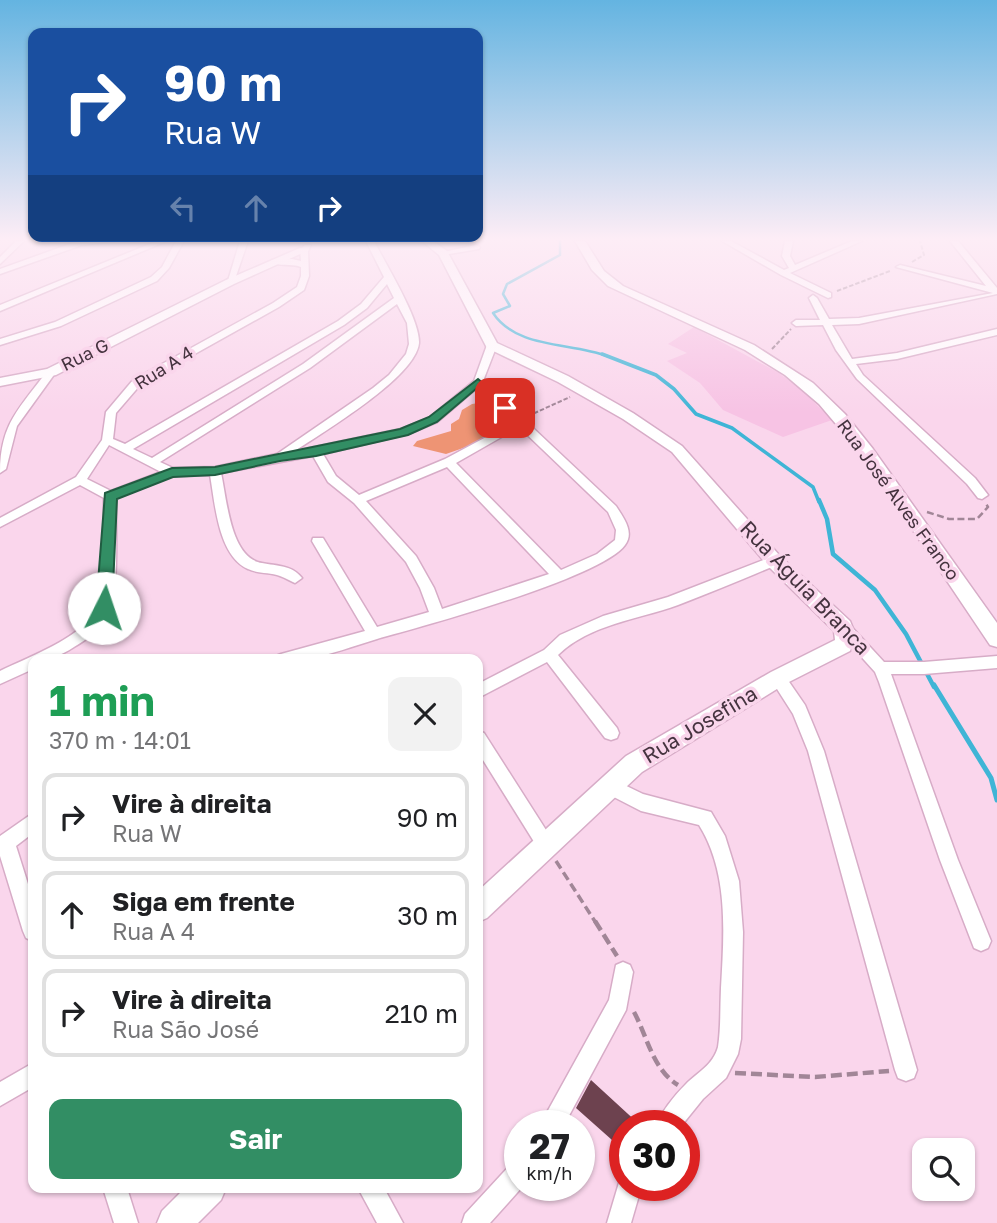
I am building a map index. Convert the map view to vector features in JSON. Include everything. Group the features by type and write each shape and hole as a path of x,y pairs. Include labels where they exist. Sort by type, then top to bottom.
{"main road":[{"name":"Rua G","path":"0,382 51,372 198,298"},
{"path":"467,298 492,345"},
{"name":"Rua José Alves Franco","path":"642,298 763,354 793,374 846,425 997,639"},
{"name":"Rua Águia Branca","path":"492,345 628,416 677,449 843,636"},
{"name":"Rua Josefina","path":"483,905 634,764 843,636"},
{"path":"174,1223 204,1193"}],"street":[{"path":"0,307 22,298"},
{"path":"0,342 60,322 114,298"},
{"name":"Rua A 4","path":"80,480 107,440 111,412 137,382 286,298"},
{"path":"125,449 341,323 371,298"},
{"path":"280,457 377,390 407,362 414,344 413,332 399,298"},
{"path":"152,463 186,437 249,402 358,331 399,298"},
{"path":"813,298 860,377 971,481 982,495"},
{"path":"796,323 859,321 970,298"},
{"path":"849,362 909,354 997,332"},
{"path":"0,523 80,480 110,496 172,472 215,471 404,432 433,420 478,382 492,345"},
{"path":"0,469 12,426 51,372"},
{"path":"302,654 529,587 579,569 620,544 622,525 612,509 478,382"},
{"path":"358,499 449,462 520,421"},
{"path":"0,422 12,426"},
{"path":"107,440 172,472"},
{"path":"316,452 332,479 358,499 411,559 437,614"},
{"path":"449,462 558,575"},
{"path":"215,471 233,549 247,564 259,568 279,568 295,578"},
{"path":"48,654 90,628 104,608 110,496"},
{"path":"318,541 374,634"},
{"path":"483,688 549,654 565,639 608,620 671,602 775,561"},
{"name":"Rua Águia Branca","path":"843,636 880,668 895,702 932,812 981,941"},
{"path":"549,654 611,733"},
{"path":"880,668 924,668 997,662"},
{"path":"0,678 28,664"},
{"path":"778,678 799,709 817,751 906,1070"},
{"path":"483,746 547,847"},
{"path":"612,787 641,802 705,818 718,840 731,901 733,967 730,1036 726,1057 719,1072 695,1091 680,1110"},
{"path":"28,826 3,846 28,917"},
{"path":"559,1110 619,1003 623,972"},
{"path":"0,1095 28,1077"},
{"path":"474,1223 504,1189"},
{"path":"117,1193 126,1223"},
{"path":"373,1193 391,1223"},
{"path":"620,1223 626,1201"}],"path":[{"path":"763,354 774,348 796,323"},
{"path":"520,421 583,391"},
{"path":"908,510 920,509 949,519 977,519 988,507 982,495"},
{"path":"547,847 618,958 623,972"},
{"path":"619,1003 632,1008 643,1025 655,1058 671,1082 695,1091"},
{"path":"719,1072 815,1077 906,1070"}],"shaded area":[{"path":"694,327 779,373 804,392 832,420 783,437 723,410 700,383 667,361 687,353 668,344"},
{"path":"492,401 514,423 469,446 446,454 413,446 417,441 451,431 451,424 459,419 462,410 472,404"}],"building":[{"path":"591,1080 624,1110 609,1110 609,1137 595,1125 595,1110 576,1108"}],"waterway":[{"path":"505,298 510,306 493,313 503,325 516,333 545,343 607,356"},
{"path":"602,354 656,375 674,389 696,414 732,428 813,487 819,502"},
{"path":"819,500 827,519 833,554 875,590 906,634 934,687"},
{"path":"934,685 991,778 997,800"}],"route":[{"path":"104,608 110,496 172,472 215,471 404,432 433,420 478,382 505,408"}]}
